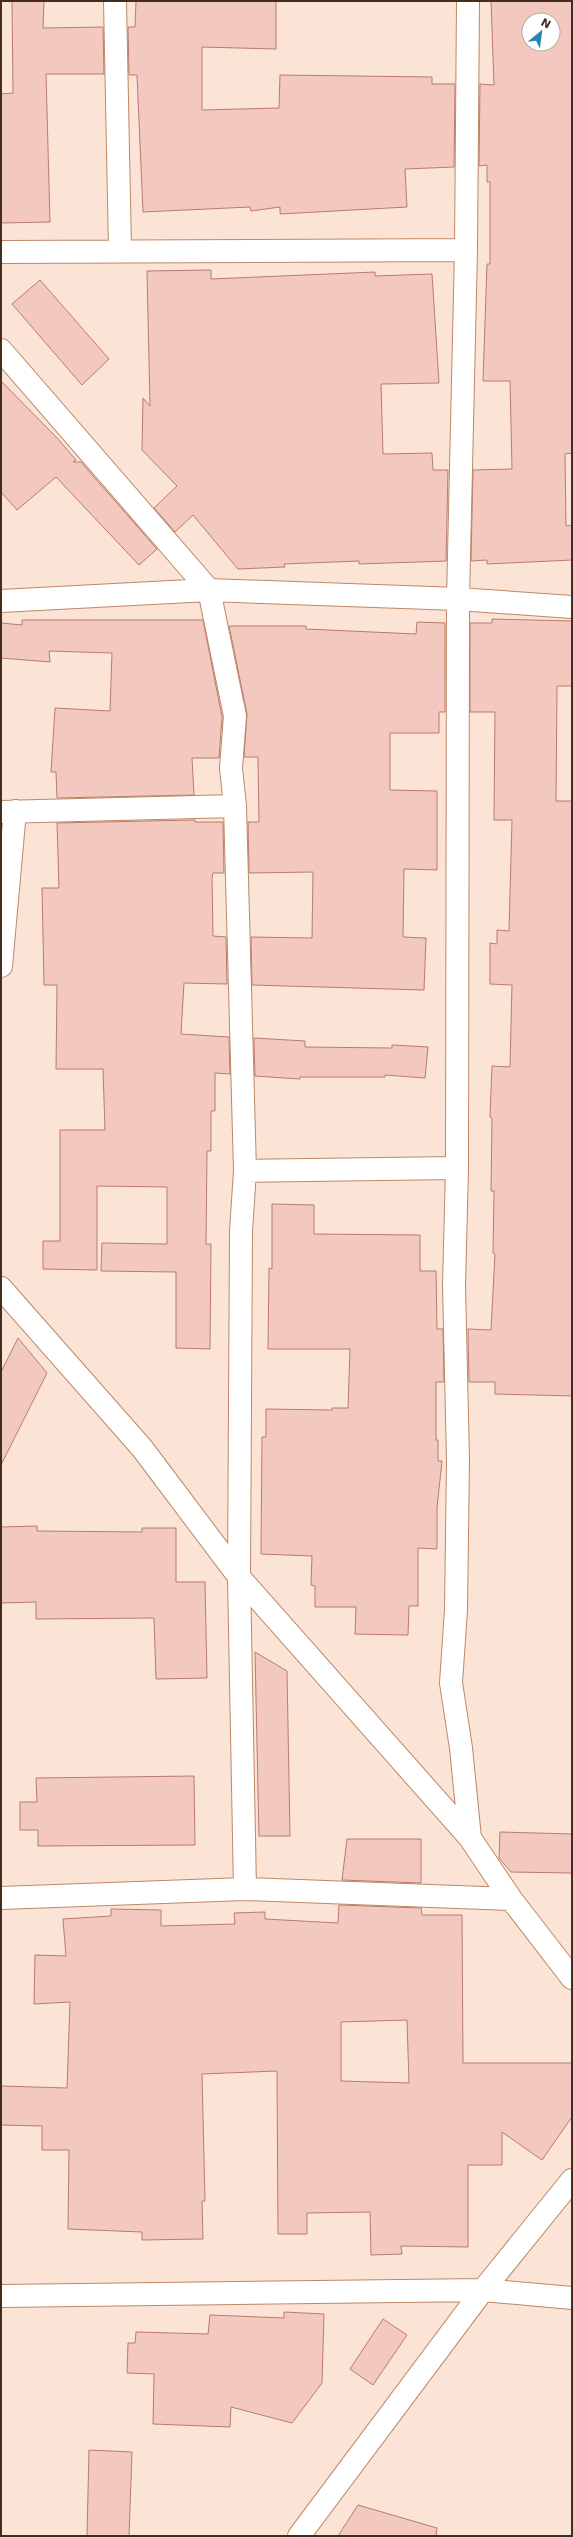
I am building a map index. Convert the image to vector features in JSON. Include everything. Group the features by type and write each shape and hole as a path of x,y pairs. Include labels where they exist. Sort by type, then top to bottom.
{"street":[{"path":"115,1 120,250"},
{"path":"468,1 466,250 458,599 457,1168 454,1285 458,1460 456,1610 452,1683 461,1748 470,1838"},
{"path":"1,252 120,250 466,250"},
{"path":"1,350 209,590 235,716 231,768 235,806 245,1171 241,1231 239,1577 245,1889"},
{"path":"1,601 209,590 458,599 572,607"},
{"path":"1,966 8,812 235,806"},
{"path":"245,1171 457,1168"},
{"path":"1,1288 142,1448 239,1577 470,1838 511,1899 572,1978"},
{"path":"1,1898 245,1889 511,1899"},
{"path":"299,2536 483,2290 572,2180"},
{"path":"1,2296 483,2290 572,2298"}],"building":[{"path":"12,1 44,1 43,28 103,27 104,74 46,74 50,222 1,223 1,94 13,93"},
{"path":"136,1 276,1 276,49 202,47 202,110 279,108 280,75 432,77 432,84 455,84 454,167 405,169 407,207 280,214 280,207 251,211 250,207 143,212 137,75 129,75 128,27 135,27"},
{"path":"491,1 572,1 572,453 565,454 566,526 572,525 572,560 487,564 487,560 471,561 473,470 512,469 510,381 483,381 487,264 490,264 490,182 487,182 487,165 479,166 480,84 494,85"},
{"path":"211,270 211,279 375,272 375,276 432,274 439,383 381,384 383,454 432,453 433,470 448,470 446,561 359,564 359,561 284,564 285,567 238,569 193,515 175,532 154,508 177,486 142,450 143,398 150,406 147,271"},
{"path":"40,280 109,359 82,385 12,304"},
{"path":"1,381 58,439 76,460 73,462 81,462 157,549 139,565 56,477 17,510 1,492"},
{"path":"492,619 572,621 572,686 557,686 556,801 572,801 572,1396 495,1394 495,1382 469,1382 468,1329 491,1330 495,1254 493,1253 494,1191 491,1191 492,1118 490,1117 492,1066 510,1067 512,985 490,984 490,943 497,944 497,930 509,931 512,820 494,820 495,712 470,712 470,623 492,623"},
{"path":"22,620 203,620 222,717 219,758 192,758 194,795 57,798 56,772 51,772 55,708 110,711 112,653 49,651 50,662 1,658 1,623 22,625"},
{"path":"417,622 445,623 445,712 439,712 439,733 390,733 390,790 437,791 437,870 404,869 403,937 426,938 424,990 252,985 251,937 312,938 313,872 249,873 248,822 259,822 258,757 244,757 247,714 229,626 306,626 306,629 416,634"},
{"path":"195,820 195,822 223,822 224,873 213,873 212,878 213,936 226,937 227,984 184,983 181,1034 229,1037 230,1074 215,1073 215,1111 211,1111 211,1151 207,1151 206,1244 211,1244 210,1349 176,1348 176,1272 101,1271 102,1243 167,1244 167,1187 97,1186 97,1270 43,1269 43,1241 60,1241 60,1130 105,1130 103,1069 56,1069 57,985 44,985 42,888 59,888 57,823"},
{"path":"254,1038 305,1041 305,1047 392,1048 392,1045 428,1047 425,1078 385,1075 385,1077 300,1077 300,1079 255,1076"},
{"path":"272,1204 314,1205 314,1234 420,1235 420,1271 436,1271 437,1329 443,1329 444,1382 436,1382 436,1440 438,1440 438,1461 442,1461 437,1508 437,1549 418,1548 418,1606 409,1606 408,1635 355,1634 356,1607 315,1607 315,1586 311,1585 312,1556 261,1554 262,1437 266,1437 266,1409 332,1410 332,1408 348,1408 350,1349 268,1349 269,1268 272,1269"},
{"path":"18,1338 47,1373 1,1465 1,1372"},
{"path":"37,1526 37,1531 142,1532 142,1528 176,1528 176,1582 205,1582 207,1678 156,1679 154,1618 36,1619 36,1602 1,1603 1,1527"},
{"path":"255,1652 287,1671 290,1836 259,1836"},
{"path":"194,1776 195,1845 38,1846 38,1830 20,1830 20,1802 37,1802 36,1778"},
{"path":"500,1832 572,1834 572,1873 511,1872 499,1858"},
{"path":"347,1839 421,1839 421,1883 342,1880"},
{"path":"339,1905 421,1908 422,1915 462,1915 463,2063 572,2063 572,2117 542,2160 502,2132 502,2165 468,2165 468,2247 401,2246 402,2254 371,2255 370,2212 307,2213 307,2234 278,2234 277,2071 202,2074 205,2201 202,2201 203,2239 142,2240 142,2232 68,2229 69,2150 42,2150 42,2126 1,2125 1,2086 67,2088 70,2002 34,2004 35,1955 66,1956 63,1919 111,1916 111,1909 161,1910 161,1926 235,1924 234,1913 265,1912 265,1919 338,1923","holes":["407,2020 409,2083 341,2081 341,2022"]},
{"path":"284,2312 324,2314 322,2383 292,2423 231,2407 230,2427 153,2424 154,2374 127,2373 128,2343 135,2343 136,2332 208,2334 210,2315 284,2318"},
{"path":"383,2319 407,2335 373,2385 350,2369"},
{"path":"89,2450 132,2452 129,2536 87,2536"},
{"path":"358,2505 437,2528 436,2536 338,2536"}]}
